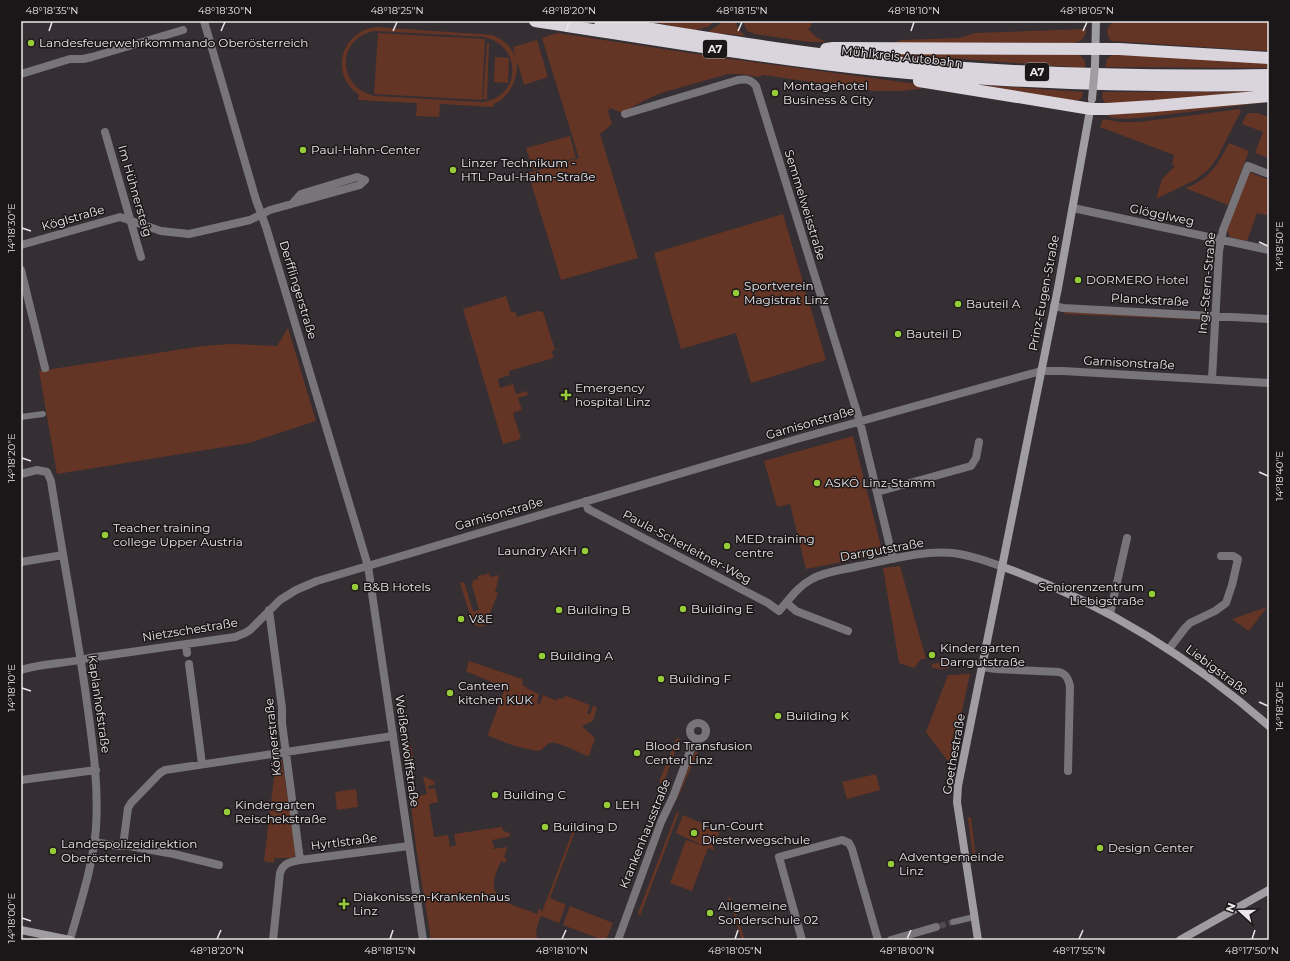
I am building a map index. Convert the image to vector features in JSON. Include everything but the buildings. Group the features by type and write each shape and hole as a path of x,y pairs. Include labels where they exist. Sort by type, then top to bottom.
{"highway":[{"name":"Mühlkreis Autobahn","path":"535,21 758,55 875,70 955,77 1175,86 1269,85"},
{"name":"Mühlkreis Autobahn","path":"600,21 806,52 934,66 1058,73 1174,76 1269,75"},
{"path":"806,52 833,48 1096,48 1269,58"},
{"path":"875,70 912,80 1092,104 1107,109 1147,107 1269,96"}],"main road":[{"name":"Prinz-Eugen-Straße","path":"1003,567 1092,104 1096,48 1096,21"},
{"name":"Liebigstraße","path":"1003,567 1050,585 1110,614 1170,649 1221,686 1269,726"},
{"name":"Goethestraße","path":"978,940 958,802 960,773 1003,567"},
{"path":"1180,940 1269,890"},
{"path":"21,930 70,940"}],"street":[{"name":"Derfflingerstraße","path":"204,21 254,196 266,226 368,566"},
{"path":"21,74 70,59 92,57 183,30"},
{"name":"Semmelweisstraße","path":"625,114 738,80 744,79 753,82 758,91 860,422 893,559"},
{"name":"Im Hühnersteig","path":"105,132 141,257"},
{"name":"Ing.-Stern-Straße","path":"1212,380 1220,240 1248,166 1266,173"},
{"name":"Köglstraße","path":"21,245 120,217 160,232 189,234 250,220 261,214 360,184 365,180 357,177 301,194 292,204"},
{"name":"Glögglweg","path":"1073,208 1269,250"},
{"path":"21,270 44,368"},
{"name":"Planckstraße","path":"1054,306 1064,308 1269,319"},
{"name":"Garnisonstraße","path":"368,566 797,439 1041,371 1269,383"},
{"path":"21,417 43,414"},
{"path":"877,492 971,466 976,458 979,442"},
{"name":"Kaplanhofstraße","path":"21,474 37,470 47,472 51,481 81,660 96,770 97,811 94,842 70,940"},
{"name":"Paula-Scherleitner-Weg","path":"586,501 588,508 768,603 779,611"},
{"path":"1110,614 1127,538"},
{"name":"Darrgutstraße","path":"779,611 804,584 818,576 893,559 930,554 953,553 976,558 1003,567"},
{"path":"21,562 63,555"},
{"name":"Liebigstraße","path":"1170,649 1190,623 1223,606 1228,599 1238,562 1236,557 1221,556"},
{"name":"Nietzschestraße","path":"21,670 240,635 250,630 280,600 305,586 368,566"},
{"name":"Weißenwolffstraße","path":"368,566 423,940"},
{"path":"787,603 796,611 848,631"},
{"name":"Körnerstraße","path":"269,610 300,860"},
{"path":"186,644 187,653"},
{"path":"189,664 202,764"},
{"path":"982,667 1059,672 1066,675 1069,679 1070,686 1068,771"},
{"path":"124,846 128,808 165,770 393,736"},
{"name":"Krankenhausstraße","path":"618,940 654,842 695,738"},
{"path":"21,780 96,770"},
{"path":"802,940 778,857 842,840 849,843 852,849 878,940"},
{"path":"94,842 174,854 219,865"},
{"name":"Hyrtlstraße","path":"273,940 280,874 283,866 290,862 300,860 409,846"},
{"path":"953,922 974,917"},
{"path":"891,940 938,927"}],"shaded area":[{"path":"646,21 715,21 708,27 694,30"},
{"path":"724,21 735,21 739,30 746,36 708,32"},
{"path":"743,21 811,21 811,26 808,29 816,37 826,42 809,42 755,34 747,31"},
{"path":"1116,21 1266,21 1269,23 1269,50 1111,41 1107,32 1108,27"},
{"path":"376,27 492,35 506,44 512,50 516,58 513,47 537,40 548,77 524,85 517,61 515,80 509,92 500,101 494,104 493,107 440,104 439,117 416,116 417,103 358,100 359,95 350,86 344,76 342,66 343,55 347,45 354,36 364,30","holes":["376,31 484,37 497,42 506,50 511,60 512,71 510,82 505,91 496,98 483,102 375,96 362,91 353,83 347,73 346,62 348,51 354,42 363,35"]},
{"path":"1086,29 1083,39 1073,43 886,45 901,40 959,38 975,33"},
{"path":"378,33 485,39 482,100 374,94"},
{"path":"557,33 716,57 917,84 925,88 903,91 873,91 763,75 759,77 728,74 661,93 622,113 610,108 608,111 612,124 600,134 638,258 561,280 528,173 579,158 542,38"},
{"path":"487,43 489,43 487,99 483,99"},
{"path":"851,52 1078,54 1085,62 1085,68 947,58 926,61"},
{"path":"1114,53 1269,63 1269,68 1105,67 1107,59"},
{"path":"495,57 509,58 508,83 494,82"},
{"path":"934,79 983,85 1083,92 1082,98 1077,101"},
{"path":"1269,90 1269,92 1105,104 1102,97 1103,92 1223,92"},
{"path":"1269,102 1139,118 1117,119 1106,115"},
{"path":"1240,109 1241,111 1217,158 1208,170 1195,180 1156,199 1162,179 1175,166 1172,165 1174,155 1100,127 1103,119 1119,122 1139,122"},
{"path":"1250,113 1257,113 1269,117 1269,158 1255,153 1263,132 1242,124 1246,115"},
{"path":"570,136 576,158 533,170 526,148"},
{"path":"1229,143 1249,151 1228,205 1185,188 1200,181 1212,170"},
{"path":"1249,172 1269,180 1269,216 1257,213 1247,241 1230,237 1227,230"},
{"name":"Sportverein Magistrat Linz","path":"783,214 826,360 751,383 736,333 681,349 654,253"},
{"path":"506,296 511,312 515,312 517,317 537,311 543,312 555,350 551,351 554,358 509,371 510,375 498,379 500,388 513,384 516,394 527,391 528,395 518,398 522,410 513,413 521,439 503,444 463,309"},
{"path":"1065,312 1209,319 1210,320 1064,314"},
{"path":"288,328 316,421 249,443 57,474 39,371 203,346 231,344 277,346"},
{"name":"ASKÖ Linz-Stamm","path":"853,436 883,554 806,569 790,504 777,507 764,461"},
{"path":"900,566 926,659 921,659 914,668 899,663 883,568"},
{"path":"489,573 490,577 499,575 495,592 498,593 485,626 480,627 473,624 460,583 464,582 473,611 479,610 472,585 473,580 478,579 478,576 483,574 485,580 484,575"},
{"path":"1267,607 1249,631 1232,619"},
{"path":"469,661 522,679 522,685 539,694 537,703 540,704 543,695 557,701 558,698 562,699 566,696 590,705 587,713 590,714 593,706 597,707 593,721 582,726 595,738 589,756 564,745 554,743 549,744 538,751 514,746 489,736 488,734 505,688 466,671"},
{"path":"943,662 947,663 949,668 939,669 932,667 932,664"},
{"path":"970,674 951,762 947,760 926,732 948,675"},
{"path":"677,738 680,739 663,784 659,782"},
{"path":"403,740 407,740 411,747 413,756 413,774 417,796 427,794 423,776 434,781 435,785 428,786 429,789 435,788 438,802 429,804 434,837 448,835 450,847 456,845 454,834 501,827 503,828 502,830 511,834 508,837 492,840 493,845 495,845 493,849 507,847 504,857 507,858 505,863 501,861 495,875 494,890 503,900 516,907 537,914 539,908 542,912 576,823 578,824 550,898 566,905 559,923 541,916 536,931 538,940 431,940 416,847"},
{"path":"697,746 700,747 677,797"},
{"path":"282,760 296,852 294,857 291,858 274,858 274,863 264,861 276,761"},
{"path":"876,774 880,790 847,799 842,782"},
{"path":"356,789 358,807 337,810 335,792"},
{"path":"678,812 679,813 640,916 638,913"},
{"path":"683,815 720,831 713,847 715,851 708,848 692,891 670,883 686,840 706,847 676,833"},
{"path":"969,817 971,818 976,859 973,855"},
{"path":"730,897 745,940 742,940 728,898"},
{"path":"570,906 613,923 606,940 563,925"}],"tunnel":[{"path":"940,926 953,922"}],"place":[{"name":"Landesfeuerwehrkommando Oberösterreich","path":"31,43"},
{"name":"Montagehotel Business & City","path":"775,93"},
{"name":"Paul-Hahn-Center","path":"303,150"},
{"name":"Linzer Technikum - HTL Paul-Hahn-Straße","path":"453,170"},
{"name":"DORMERO Hotel","path":"1078,280"},
{"name":"Sportverein Magistrat Linz","path":"736,293"},
{"name":"Bauteil A","path":"958,304"},
{"name":"Bauteil D","path":"898,334"},
{"name":"Emergency hospital Linz","path":"566,395"},
{"name":"ASKÖ Linz-Stamm","path":"817,483"},
{"name":"Teacher training college Upper Austria","path":"105,535"},
{"name":"MED training centre","path":"727,546"},
{"name":"Laundry AKH","path":"585,551"},
{"name":"B&B Hotels","path":"355,587"},
{"name":"Seniorenzentrum Liebigstraße","path":"1152,594"},
{"name":"Building E","path":"683,609"},
{"name":"Building B","path":"559,610"},
{"name":"V&E","path":"461,619"},
{"name":"Kindergarten Darrgutstraße","path":"932,655"},
{"name":"Building A","path":"542,656"},
{"name":"Building F","path":"661,679"},
{"name":"Canteen kitchen KUK","path":"450,693"},
{"name":"Building K","path":"778,716"},
{"name":"Blood Transfusion Center Linz","path":"637,753"},
{"name":"Building C","path":"495,795"},
{"name":"LEH","path":"607,805"},
{"name":"Kindergarten Reischekstraße","path":"227,812"},
{"name":"Building D","path":"545,827"},
{"name":"Fun-Court Diesterwegschule","path":"694,833"},
{"name":"Design Center","path":"1100,848"},
{"name":"Landespolizeidirektion Oberösterreich","path":"53,851"},
{"name":"Adventgemeinde Linz","path":"891,864"},
{"name":"Diakonissen-Krankenhaus Linz","path":"344,904"},
{"name":"Allgemeine Sonderschule 02","path":"710,913"}]}
